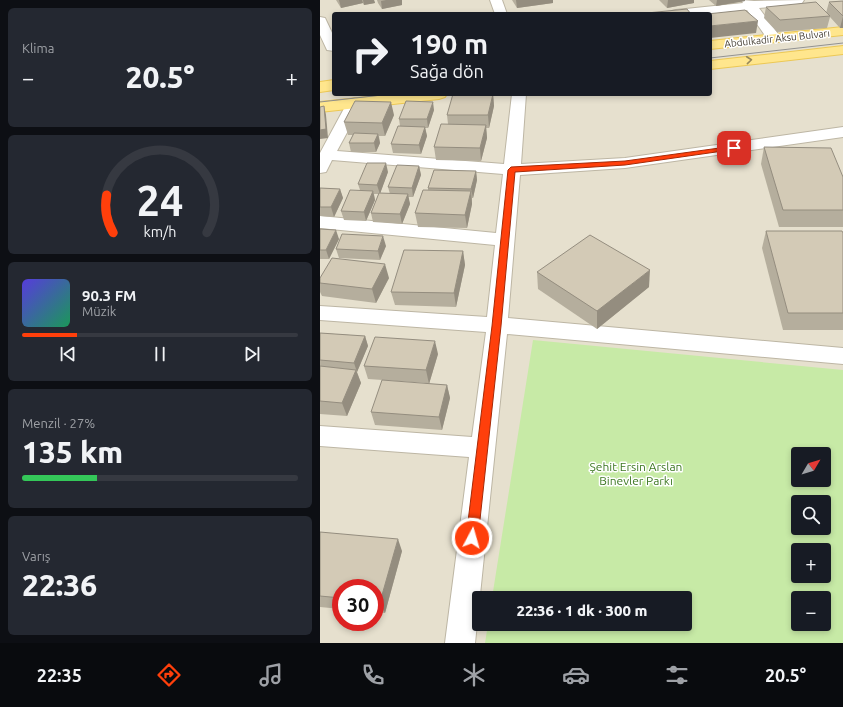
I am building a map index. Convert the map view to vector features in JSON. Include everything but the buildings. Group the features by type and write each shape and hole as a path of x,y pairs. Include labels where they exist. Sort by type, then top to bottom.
{"main road":[{"name":"Abdulkadir Aksu Bulvarı","path":"712,45 843,31"},
{"path":"712,64 843,50"},
{"path":"320,87 332,85"},
{"path":"320,107 420,96"}],"street":[{"path":"496,0 500,12"},
{"path":"688,12 750,2 798,0"},
{"path":"750,2 774,38"},
{"path":"320,21 329,47"},
{"path":"460,643 496,326 519,96"},
{"path":"355,103 323,162 511,170 625,163 843,132"},
{"path":"320,222 504,240"},
{"path":"320,313 496,326 843,356"},
{"path":"320,436 482,448"}],"shaded area":[{"path":"320,0 843,0 843,643 320,643"}],"green space":[{"name":"Şehit Ersin Arslan Binevler Parkı","path":"533,340 843,370 843,643 485,643 487,631 692,631 692,591 493,591"}],"tram line":[{"path":"712,58 843,43"},
{"path":"320,102 373,96"}],"route":[{"path":"472,538 496,326 511,170 625,163 734,148"}]}
